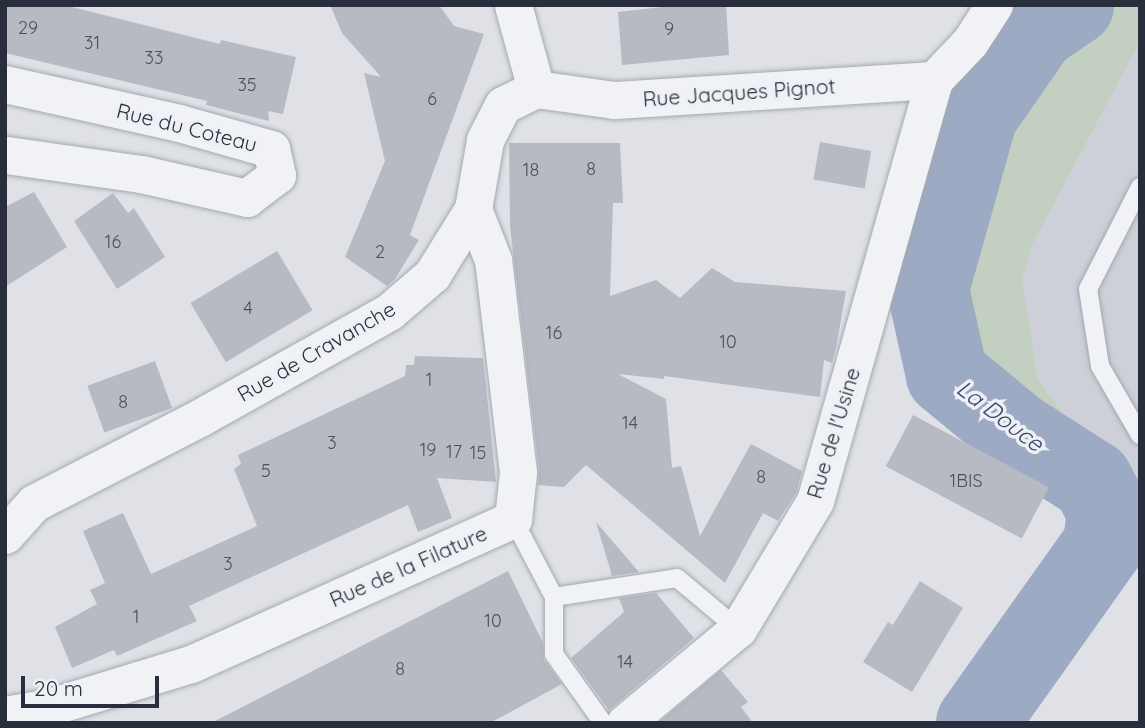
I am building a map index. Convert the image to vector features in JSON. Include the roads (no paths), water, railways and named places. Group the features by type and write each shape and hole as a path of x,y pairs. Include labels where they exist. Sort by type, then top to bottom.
{"street":[{"path":"513,5 536,89"},
{"path":"934,80 970,42 994,5"},
{"name":"Rue Jacques Pignot","path":"536,89 614,100 934,80"},
{"name":"Rue de l'Usine","path":"625,723 738,629 815,500 934,80"},
{"name":"Rue du Coteau","path":"5,84 179,122 271,149 277,175 247,198 141,174 5,155"},
{"name":"Rue de Cravanche","path":"5,535 34,503 201,417 389,312 432,275 472,209 485,140 503,105 536,89"},
{"name":"Rue de la Filature","path":"5,715 50,707 191,664 513,519 519,472 493,260 472,209"}],"lane":[{"path":"1140,187 1088,289 1100,366 1140,435"},
{"path":"513,519 554,597 554,654 603,723"},
{"path":"554,597 677,578 738,629"}],"waterway":[{"name":"La Douce","path":"977,723 1104,544 1108,511 1092,481 1017,433 947,375 928,289 977,115 1036,30 1073,5"}]}
